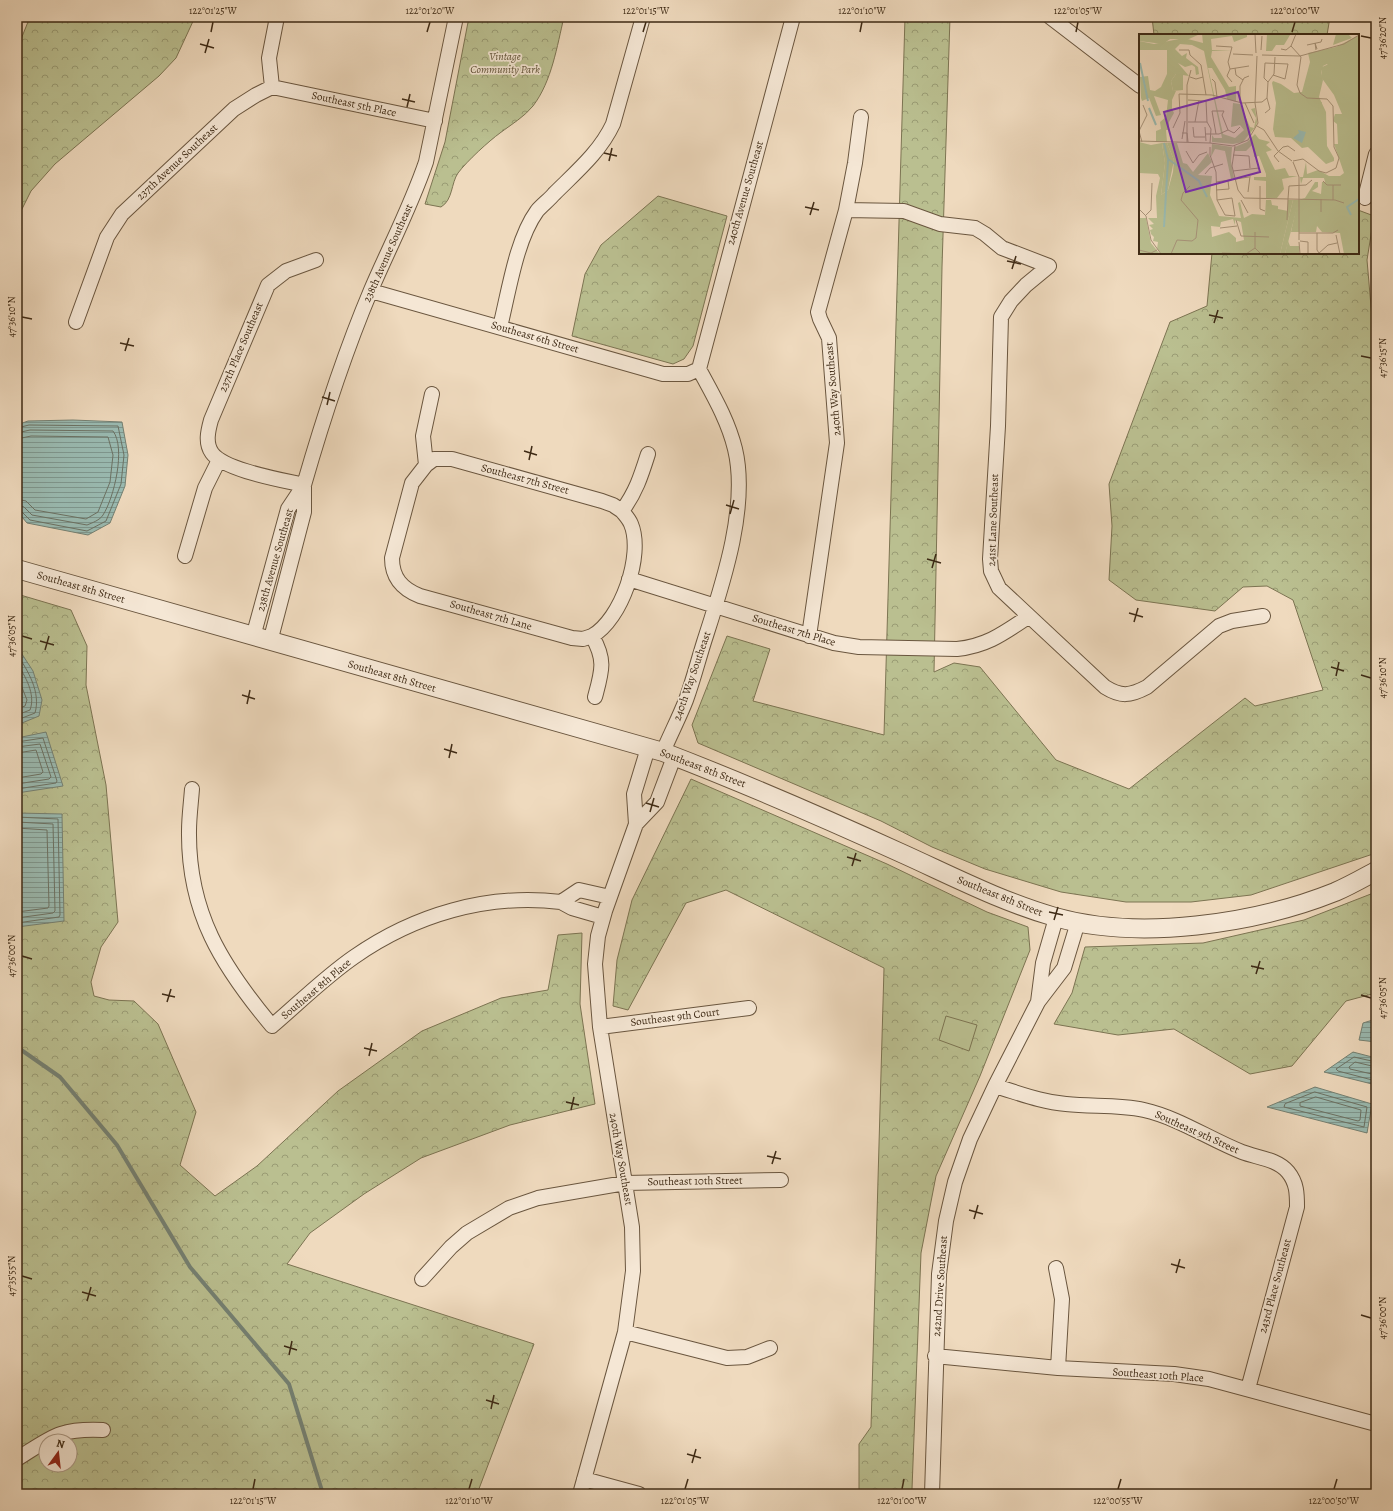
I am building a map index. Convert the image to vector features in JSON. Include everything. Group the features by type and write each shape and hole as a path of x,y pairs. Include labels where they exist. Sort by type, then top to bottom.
{"street":[{"path":"272,87 269,58 277,17"},
{"name":"238th Avenue Southeast","path":"262,640 288,509 304,485 327,408 371,291 419,182 436,122 456,17"},
{"path":"500,327 522,239 529,223 538,209 596,152 606,138 613,124 643,17"},
{"name":"240th Avenue Southeast","path":"699,369 733,235 793,17"},
{"path":"1050,17 1139,85"},
{"name":"Southeast 5th Place","path":"272,87 436,122"},
{"name":"237th Avenue Southeast","path":"76,322 107,237 122,214 234,109 272,87"},
{"name":"240th Way Southeast","path":"809,636 837,443 829,338 818,312 846,210 855,163 861,117"},
{"path":"1366,199 1376,154"},
{"name":"241st Lane Southeast","path":"846,210 904,211 940,224 975,228 1002,248 1049,266 1026,285 1011,302 1001,317 998,426 990,559 991,571 999,588 1028,617 1105,687 1124,696 1134,694 1147,687 1219,626 1238,620 1263,616"},
{"name":"237th Place Southeast","path":"219,460 211,452 207,434 211,420 262,297 268,285 277,277 316,260"},
{"name":"Southeast 6th Street","path":"371,291 663,374 688,374 699,369"},
{"name":"240th Way Southeast","path":"636,824 634,794 661,752 686,699 716,605 729,552 737,510 738,489 735,450 718,404 699,369"},
{"path":"426,465 423,436 432,394"},
{"path":"595,697 601,675 602,663 600,650 592,636 601,631 609,623 624,597 630,578 633,535 631,523 622,511 634,496 648,454"},
{"name":"Southeast 7th Street","path":"426,465 434,460 452,459 602,501 613,505 622,511"},
{"path":"185,556 206,488 219,460 235,468 304,485"},
{"name":"Southeast 7th Lane","path":"426,465 412,483 392,558 392,569 396,578 406,589 420,596 572,638 583,639 592,636"},
{"name":"Southeast 8th Street","path":"17,569 262,640 661,752 799,807 1005,900 1056,918 1129,928 1185,927 1235,921 1274,912 1336,892 1376,871"},
{"name":"Southeast 7th Place","path":"630,578 809,636 834,643 859,647 957,649 984,644 1028,617"},
{"name":"240th Way Southeast","path":"580,1494 625,1332 634,1254 632,1227 600,1027 595,964 598,936 603,917 636,824 656,802 661,752"},
{"name":"Southeast 8th Place","path":"192,789 189,831 190,855 195,891 206,927 220,955 243,991 272,1026 353,958 412,924 444,912 479,903 516,899 537,899 561,902 572,908 603,917"},
{"path":"561,902 579,890 610,897"},
{"name":"242nd Drive Southeast","path":"1038,1002 1043,964 1056,918"},
{"name":"242nd Drive Southeast","path":"932,1494 935,1356 939,1274 946,1221 955,1182 970,1139 995,1086 1038,1002 1064,968 1078,922"},
{"name":"Southeast 9th Court","path":"600,1027 749,1008"},
{"name":"Southeast 9th Street","path":"995,1086 1045,1102 1121,1106 1146,1110 1174,1120 1243,1152 1280,1165 1289,1173 1295,1183"},
{"name":"Southeast 10th Street","path":"422,1278 451,1247 467,1233 509,1208 538,1198 625,1183 781,1180"},
{"name":"243rd Place Southeast","path":"1248,1389 1296,1207 1298,1194 1295,1183"},
{"path":"1056,1268 1062,1299 1058,1368"},
{"path":"625,1332 727,1358 747,1357 770,1348"},
{"name":"Southeast 10th Place","path":"935,1356 1058,1368 1174,1374 1209,1378 1376,1424"},
{"path":"17,1459 61,1433 80,1429 103,1430"},
{"path":"584,1479 639,1494"}],"green space":[{"path":"30,17 195,17 176,58 159,76 55,164 31,191 17,219 17,49"},
{"name":"Vintage Community Park","path":"469,17 564,17 556,51 545,86 533,106 522,117 484,146 462,168 456,177 450,196 445,204 441,207 425,204 445,142"},
{"path":"905,17 950,17 942,267 934,672 954,663 980,667 1056,760 1129,789 1245,698 1255,706 1323,690 1293,600 1267,586 1243,587 1215,611 1136,600 1109,580 1112,526 1109,484 1170,322 1207,306 1212,254 1359,254 1359,210 1374,216 1367,260 1372,318 1376,329 1376,852 1251,895 1191,902 1126,902 1061,892 985,869 932,847 881,821 698,743 692,725 727,636 770,649 753,701 884,735"},
{"path":"1152,17 1330,17 1327,34 1154,34"},
{"path":"658,196 727,216 693,346 684,359 673,364 572,336 585,274 601,245"},
{"path":"17,594 71,610 87,646 86,685 106,785 118,922 101,947 91,982 94,996 109,1000 134,1001 158,1024 196,1112 180,1165 215,1196 257,1166 338,1091 422,1031 501,998 548,990 558,935 582,933 580,1004 595,1104 510,1125 421,1158 364,1194 310,1233 287,1264 534,1344 477,1494 17,1494"},
{"path":"691,779 887,864 987,912 1028,927 1030,950 980,1076 936,1176 921,1253 912,1489 909,1494 859,1494 859,1444 871,1427 884,968 726,890 686,903 628,1010 613,1006 617,960 632,900"},
{"path":"1376,892 1376,993 1346,1001 1292,1066 1250,1074 1174,1029 1118,1035 1054,1024 1072,993 1085,947 1203,943 1304,920"},
{"path":"946,1016 977,1025 969,1051 939,1040"}],"water":[{"path":"73,420 122,422 128,455 125,486 110,523 88,535 27,523 17,511 17,425 28,421"},
{"path":"17,650 20,651 33,671 42,700 39,716 17,724"},
{"path":"46,732 63,786 17,793 17,738"},
{"path":"17,813 62,814 64,921 17,927"},
{"path":"1376,1019 1376,1042 1359,1040 1363,1023"},
{"path":"1353,1052 1376,1058 1376,1085 1324,1072"},
{"path":"1315,1087 1372,1104 1367,1133 1267,1107"}],"waterway":[{"path":"17,1047 60,1077 117,1145 190,1267 289,1384 323,1494"}]}
